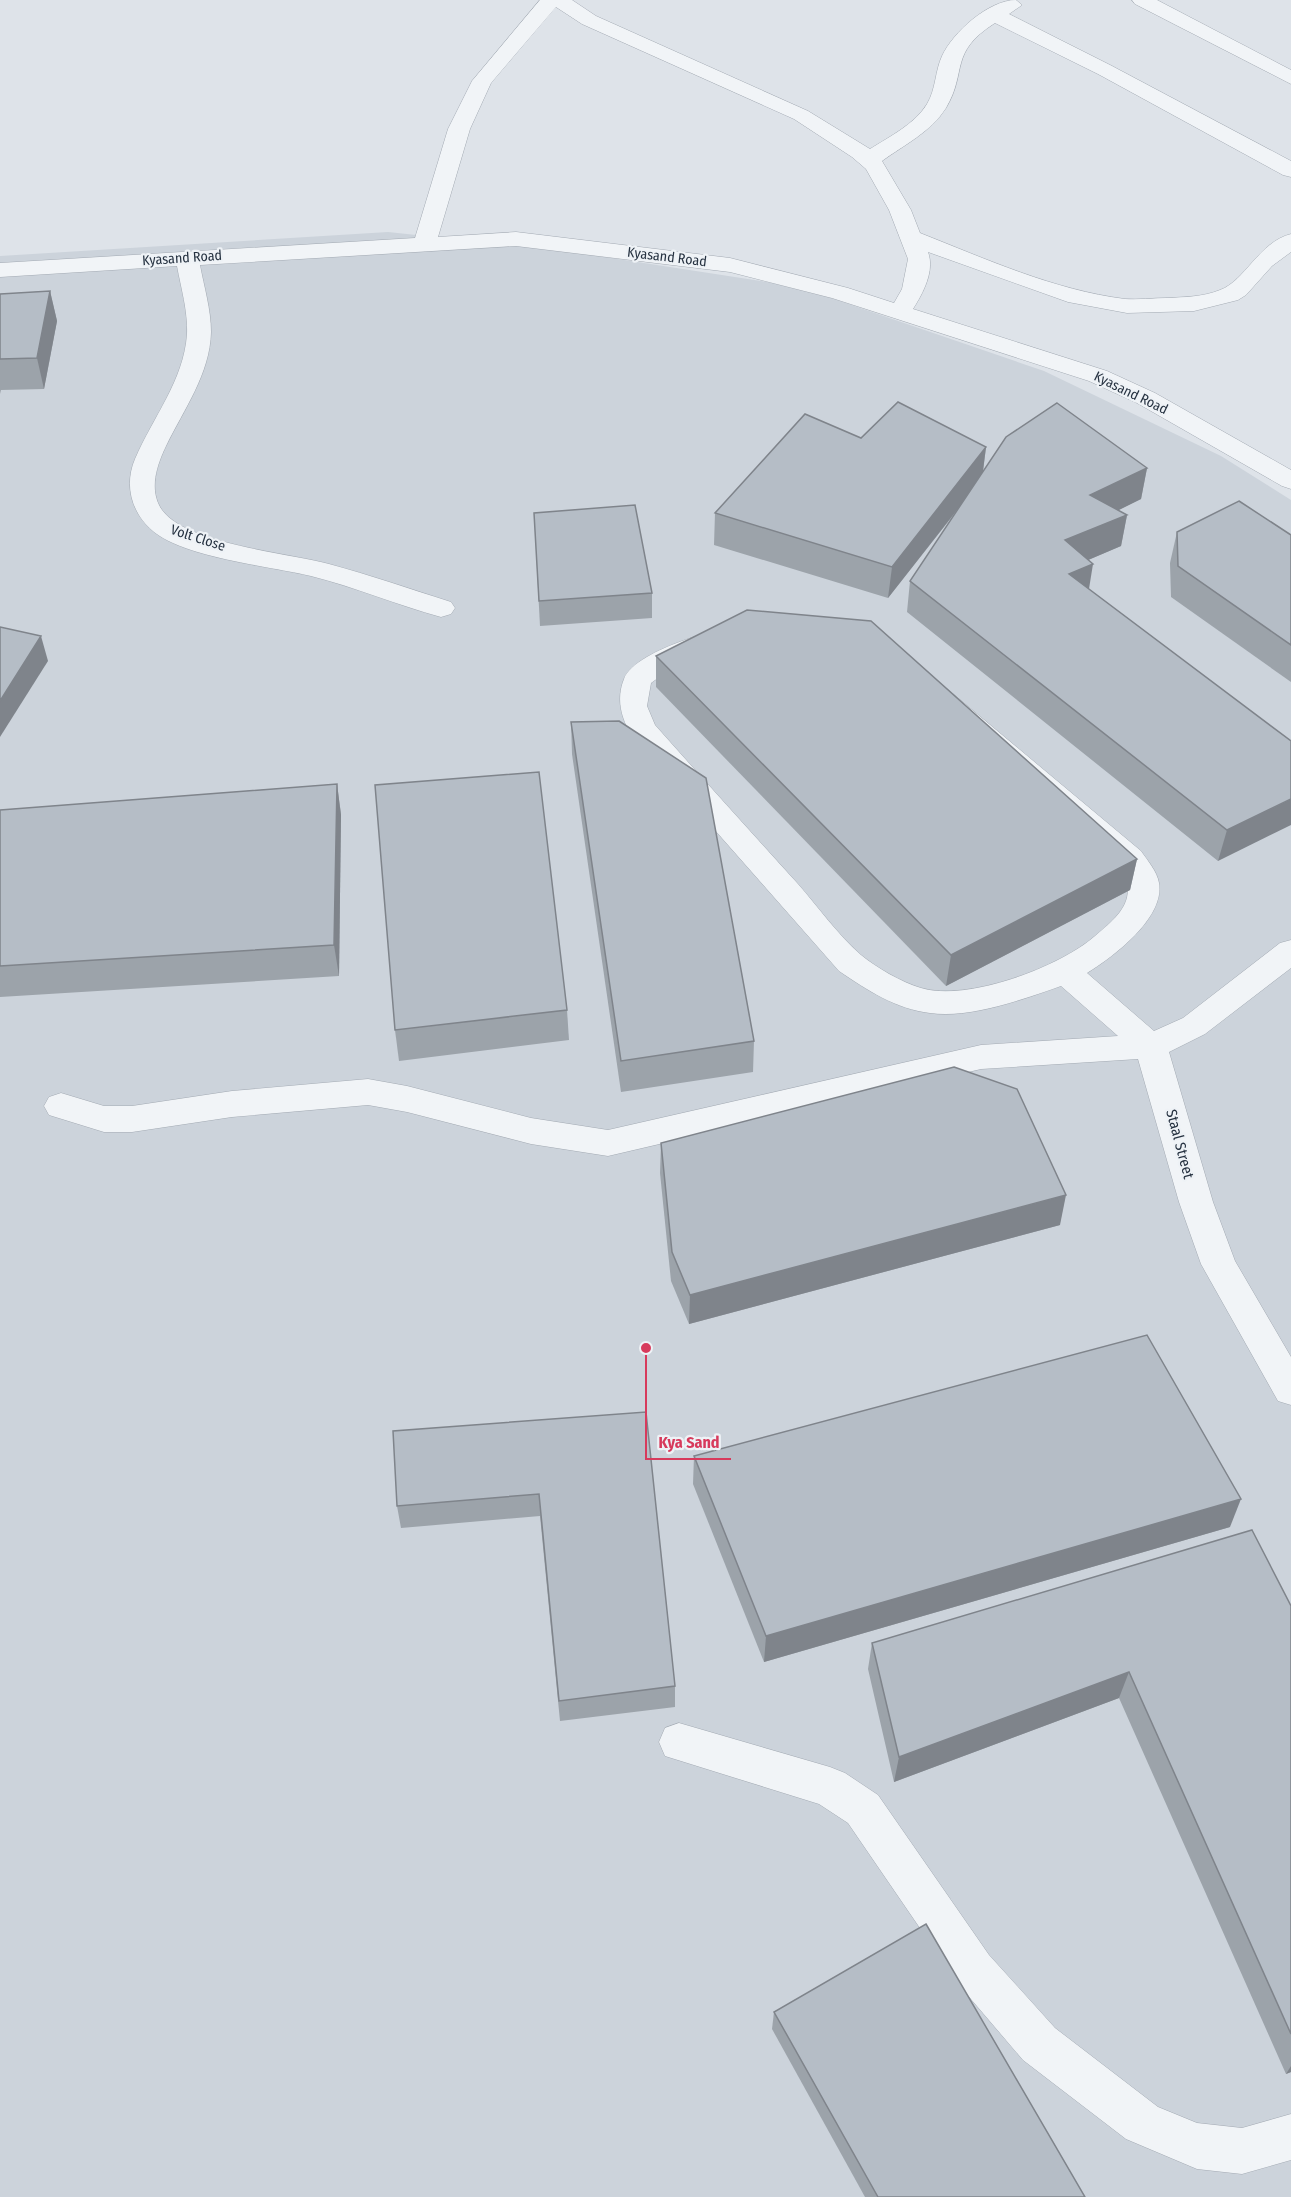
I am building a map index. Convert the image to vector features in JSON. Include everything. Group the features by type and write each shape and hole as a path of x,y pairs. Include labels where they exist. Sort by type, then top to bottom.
{"street":[{"path":"425,243 459,129 482,81 551,0"},
{"path":"559,0 589,20 801,115 834,134 869,160 875,166 900,210 919,259 914,289 900,311"},
{"path":"1142,0 1291,78"},
{"path":"869,160 934,109 947,81 953,54 969,33 993,14 1017,2"},
{"path":"993,14 1105,70 1291,170"},
{"path":"912,238 1006,274 1085,299 1127,306 1194,304 1230,295 1238,290 1264,261 1291,241"},
{"name":"Kyasand Road","path":"0,270 516,239 730,265 900,311 1098,376 1146,398 1291,482"},
{"name":"Volt Close","path":"187,258 198,315 198,351 185,384 146,463 141,480 142,499 152,517 168,530 193,540 316,570 441,608"},
{"path":"761,629 814,632 858,641 894,659 1130,858 1145,882 1143,903 1126,928 1065,972 967,1001 932,1002 892,990 850,963 642,729 633,706 638,679 662,659 725,634 761,629"},
{"path":"61,1106 104,1119 132,1119 232,1104 368,1092 407,1099 531,1131 608,1143 831,1094 981,1057 1151,1046 1202,1020 1291,951"},
{"path":"1065,972 1151,1046"},
{"name":"Staal Street","path":"1151,1046 1196,1202 1219,1264 1291,1390"},
{"path":"679,1743 830,1786 863,1809 974,1970 1032,2036 1142,2123 1197,2146 1242,2151 1291,2137"}],"shaded area":[{"path":"388,232 566,251 799,287 1044,371 1221,456 1291,500 1291,2197 0,2197 0,256"}],"building":[{"path":"50,291 37,358 0,359 0,294"},
{"path":"898,402 986,447 892,567 715,513 805,414 861,438"},
{"path":"1057,403 1147,468 1090,495 1127,515 1065,540 1093,564 1069,574 1291,741 1291,799 1227,830 910,581 1006,437"},
{"path":"1239,501 1291,535 1291,645 1178,566 1177,532"},
{"path":"635,505 652,593 539,601 534,513"},
{"path":"747,610 871,621 1137,859 951,955 656,656"},
{"path":"0,627 41,636 0,701"},
{"path":"619,721 706,778 754,1041 621,1061 571,722"},
{"path":"539,772 567,1010 395,1030 375,785"},
{"path":"337,784 334,945 0,966 0,810"},
{"path":"954,1067 1017,1089 1066,1195 690,1295 672,1252 661,1143"},
{"path":"1147,1335 1241,1499 766,1636 694,1456"},
{"path":"646,1412 675,1686 559,1701 539,1494 397,1506 393,1431"},
{"path":"1252,1530 1291,1606 1291,2034 1129,1672 899,1757 872,1643"},
{"path":"926,1924 1085,2197 878,2197 774,2012"}],"place":[{"name":"Kya Sand","path":"646,1348"}]}
